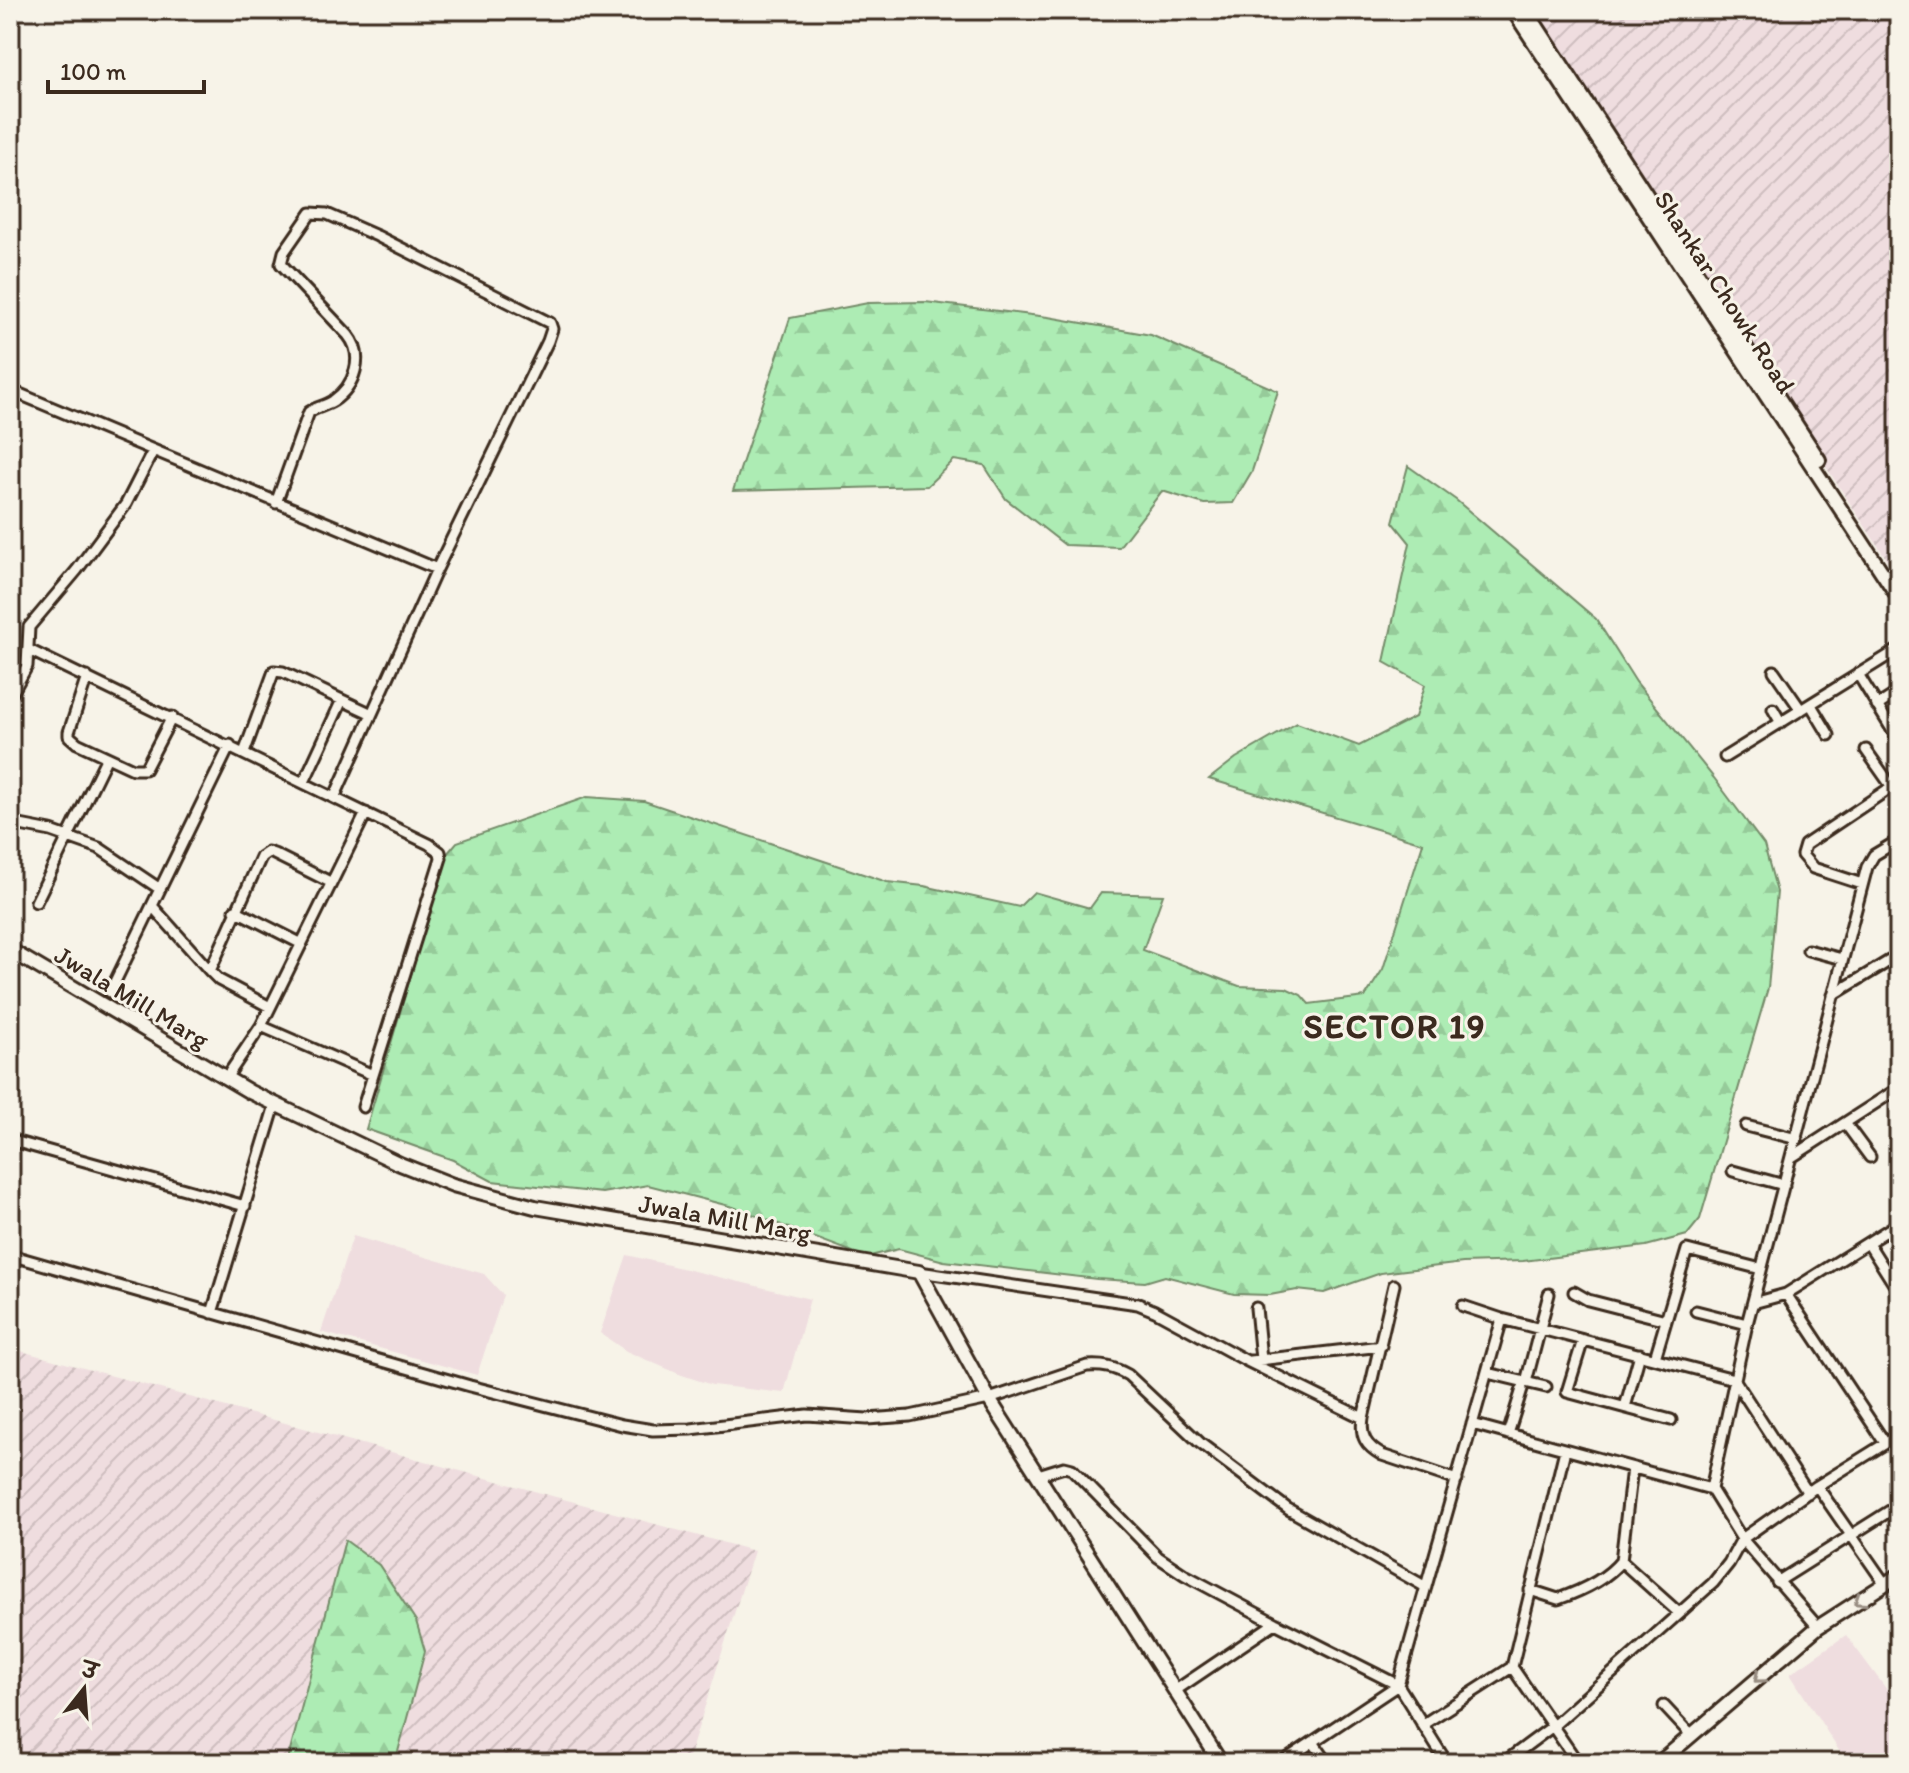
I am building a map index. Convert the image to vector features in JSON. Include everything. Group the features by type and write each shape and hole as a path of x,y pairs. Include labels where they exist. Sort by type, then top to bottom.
{"street":[{"name":"Shankar Chowk Road","path":"1513,10 1899,598"},
{"name":"Shankar Chowk Road","path":"1526,10 1899,584"},
{"path":"276,503 309,412 332,401 345,388 354,374 357,359 357,348 348,335 281,264 284,252 311,213 318,212 377,236 550,323 552,329 548,341 437,569 335,796"},
{"path":"10,390 437,569"},
{"path":"10,697 27,666 29,627 121,512 153,451"},
{"path":"1725,757 1899,649"},
{"path":"29,650 435,847 441,858 363,1107"},
{"path":"244,753 274,671 283,672 370,713"},
{"path":"1774,671 1801,710"},
{"path":"1858,674 1899,741"},
{"path":"87,677 70,727 69,736 77,743 133,769 145,769 172,717"},
{"path":"1877,706 1899,692"},
{"path":"304,782 342,700"},
{"path":"1811,705 1829,735"},
{"path":"1773,709 1781,723"},
{"path":"110,992 230,745"},
{"path":"1862,884 1813,868 1802,855 1805,845 1896,784 1866,750"},
{"path":"36,902 107,757"},
{"path":"226,1078 261,1026 366,813"},
{"path":"10,823 70,837 99,848 160,889"},
{"path":"1711,1489 1747,1324 1862,884 1874,855 1899,840"},
{"path":"210,971 261,857 268,852 330,882"},
{"path":"153,907 219,980 270,1007"},
{"path":"235,910 300,943"},
{"name":"Jwala Mill Marg","path":"10,950 275,1105 400,1164 492,1197 728,1242 919,1272"},
{"path":"1808,950 1842,959"},
{"path":"1833,995 1899,955"},
{"path":"261,1026 373,1075"},
{"path":"1792,1157 1899,1088"},
{"path":"212,1313 275,1105"},
{"path":"1845,1123 1870,1157"},
{"path":"1746,1126 1797,1139"},
{"path":"10,1140 245,1206"},
{"path":"1733,1171 1784,1185"},
{"path":"1753,1303 1786,1294 1899,1223"},
{"path":"1868,1243 1899,1292"},
{"path":"1655,1358 1687,1250 1761,1269"},
{"path":"10,1255 530,1403 653,1430 691,1429 807,1415 867,1419 910,1416 989,1399 1087,1366 1115,1368 1128,1375 1200,1443 1288,1509 1426,1587"},
{"path":"919,1272 1138,1304 1363,1418"},
{"path":"919,1272 989,1399 1221,1763"},
{"path":"1394,1285 1361,1428 1364,1441 1372,1449 1457,1480"},
{"path":"1574,1292 1588,1300 1666,1320"},
{"path":"1508,1434 1549,1294"},
{"path":"1786,1294 1885,1443"},
{"path":"1463,1306 1502,1319 1734,1379 1812,1490 1852,1536 1885,1584"},
{"path":"1256,1308 1261,1359"},
{"path":"1696,1311 1747,1324"},
{"path":"1281,1763 1398,1685 1502,1319"},
{"path":"1583,1340 1567,1392 1671,1420"},
{"path":"1247,1361 1381,1346"},
{"path":"1625,1407 1640,1354"},
{"path":"1488,1373 1524,1386 1546,1387"},
{"path":"1472,1424 1711,1489 1742,1539 1818,1627"},
{"path":"1503,1763 1553,1726 1713,1583 1742,1539 1812,1490 1898,1437"},
{"path":"1422,1725 1512,1667 1565,1450"},
{"path":"1038,1475 1064,1467 1072,1469 1158,1557 1185,1575 1398,1685 1447,1763"},
{"path":"1530,1590 1558,1599 1611,1573 1621,1561 1632,1468"},
{"path":"1777,1582 1899,1505"},
{"path":"1621,1561 1679,1613"},
{"path":"1659,1763 1818,1627 1899,1575"},
{"path":"1176,1690 1275,1623"},
{"path":"1512,1667 1578,1763"},
{"path":"1664,1706 1691,1735"},
{"path":"1313,1742 1328,1763"}],"shaded area":[{"path":"1527,10 1899,10 1899,578 1824,464"},
{"path":"353,1236 484,1274 503,1295 477,1375 321,1332"},
{"path":"627,1255 810,1299 784,1393 712,1385 626,1351 600,1333"},
{"path":"10,1348 754,1551 687,1763 10,1763"},
{"path":"1846,1635 1899,1706 1899,1763 1847,1763 1790,1674"}],"green space":[{"path":"925,302 1048,317 1151,335 1278,391 1252,471 1233,503 1204,504 1162,491 1119,547 1065,545 1006,499 984,465 954,460 927,486 733,491 790,318 868,303"},
{"path":"1408,466 1456,500 1596,619 1636,682 1764,845 1777,892 1768,988 1700,1219 1687,1235 1646,1246 1523,1261 1463,1263 1381,1273 1324,1293 1297,1290 1270,1295 1234,1294 1165,1276 1145,1282 1097,1279 944,1261 899,1249 866,1257 733,1207 648,1185 602,1193 492,1181 453,1160 366,1129 446,855 457,842 587,797 644,801 887,882 924,886 1019,907 1034,892 1090,908 1101,893 1163,895 1143,950 1239,986 1286,988 1301,995 1309,1004 1365,997 1383,969 1423,843 1209,779 1236,758 1297,723 1359,746 1415,717 1425,685 1384,662 1410,543 1393,522"},
{"path":"345,1540 379,1565 416,1621 425,1651 395,1763 287,1763"}],"district":[{"name":"SECTOR 19","path":"1395,1026"}]}
